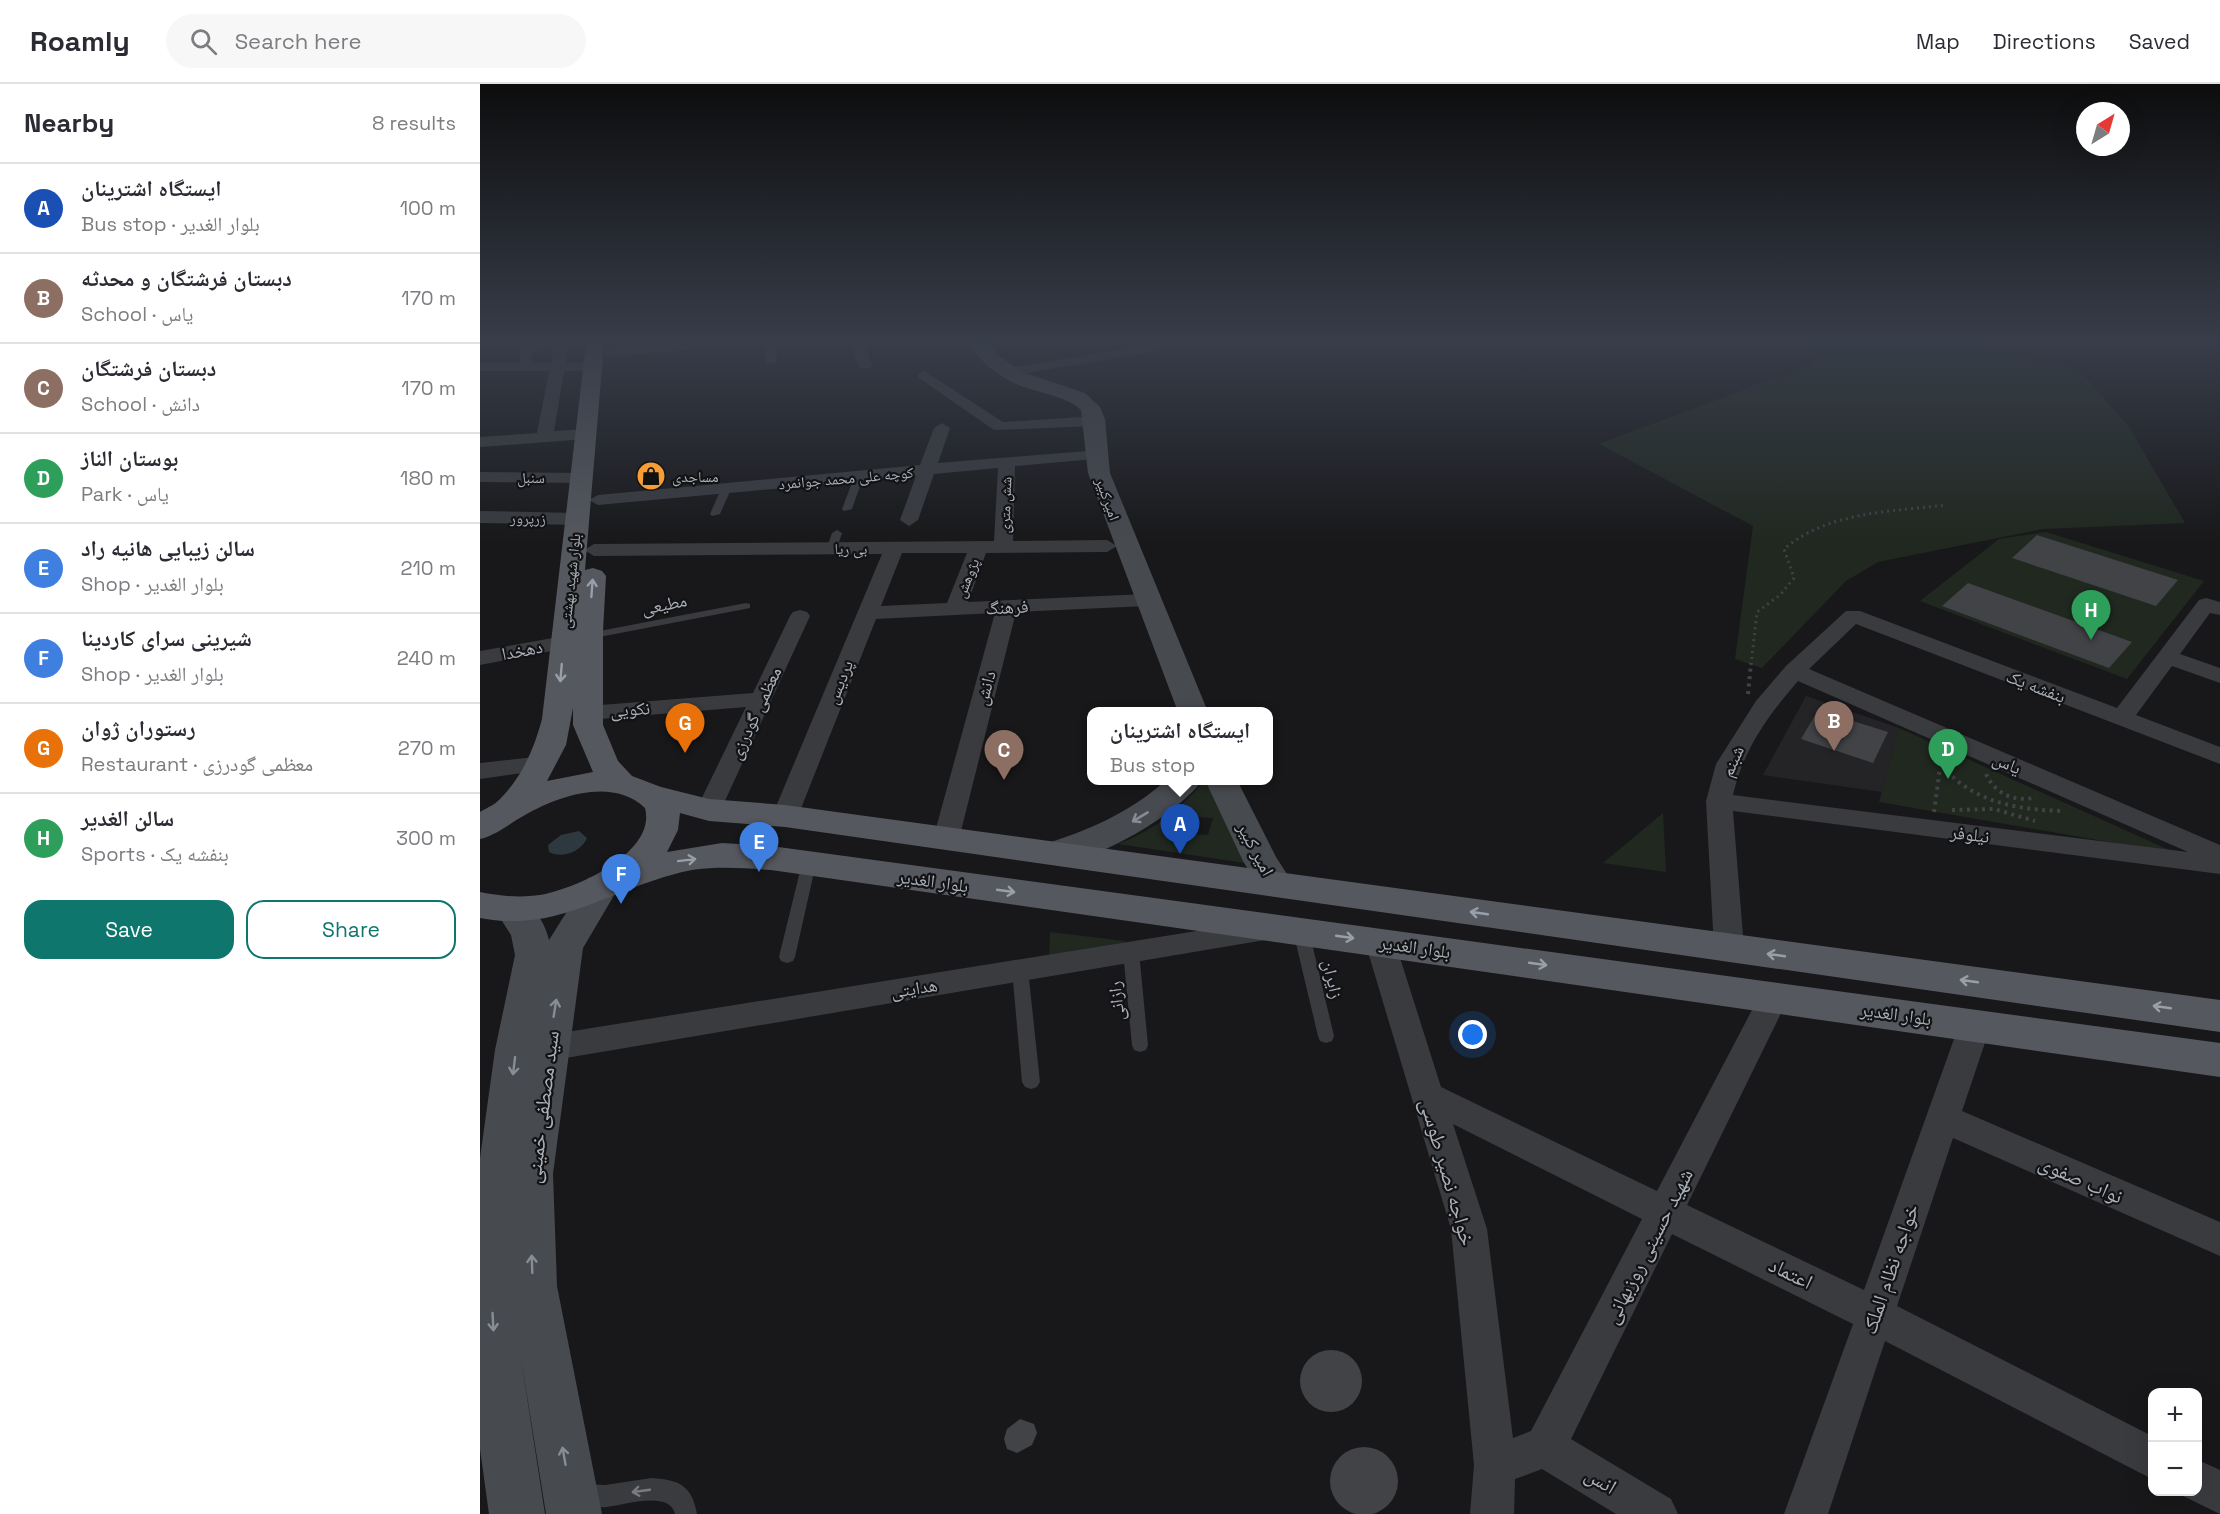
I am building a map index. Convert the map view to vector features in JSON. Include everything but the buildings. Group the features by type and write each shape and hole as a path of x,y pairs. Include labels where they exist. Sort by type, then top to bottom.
{"main road":[{"name":"بلوار شهید بهشتی","path":"590,410 577,519 576,639 588,725 604,765 662,808 663,825 655,844 637,864 606,884"},
{"name":"بلوار شهید بهشتی","path":"512,807 543,764 551,748 576,639 594,550 598,500 600,410"},
{"path":"480,828 512,807 568,786 596,783 637,789 709,810 776,815 2220,1016"},
{"path":"748,857 724,844 722,837 732,827 776,815"},
{"name":"بلوار الغدیر","path":"606,884 673,862 722,855 809,863 2220,1060"},
{"path":"497,908 557,903 606,884"}],"street":[{"path":"545,436 550,410"},
{"path":"975,410 1000,427 1096,421 1091,410"},
{"name":"امیرکبیر","path":"1096,421 1094,454 1147,600 1191,707"},
{"path":"909,520 942,428"},
{"path":"480,442 586,434"},
{"path":"480,466 510,440"},
{"name":"کوچه علی محمد جوانمرد","path":"598,500 1094,454"},
{"name":"شش متری","path":"1003,547 1006,463"},
{"name":"سنبل","path":"480,477 582,478"},
{"name":"زرپرور","path":"480,517 577,519"},
{"name":"بی ریا","path":"594,550 835,541 894,548 1107,546"},
{"name":"پژوهش","path":"955,609 979,547"},
{"name":"پردیس","path":"776,815 894,548"},
{"name":"فرهنگ","path":"867,613 1147,600"},
{"name":"دانش","path":"946,839 1007,607"},
{"path":"2122,718 2166,656 2213,607"},
{"name":"شبنم","path":"1729,948 1719,801 1728,764 1745,734 1794,671 1852,615"},
{"name":"بنفشه یک","path":"1852,615 2220,756"},
{"name":"معظمی گودرزی","path":"709,810 752,700 800,616"},
{"name":"دهخدا","path":"480,658 576,639"},
{"path":"2166,656 2220,676"},
{"name":"یاس","path":"1794,671 2220,855"},
{"name":"نکویی","path":"588,712 752,700"},
{"path":"480,771 543,764"},
{"path":"1051,854 1103,838 1146,814 1180,785"},
{"name":"امیر کبیر","path":"1223,785 1256,854 1276,885"},
{"name":"نیلوفر","path":"1719,801 2220,865"},
{"name":"سید مصطفی خمینی","path":"573,1504 533,1286 530,1174 564,947 606,884"},
{"name":"سید مصطفی خمینی","path":"497,908 530,933 534,955 516,1050 485,1256 496,1378 517,1514"},
{"name":"هدایتی","path":"548,1048 1131,952 1290,930"},
{"name":"خواجه نصیر طوسی","path":"1380,942 1468,1230 1495,1465 1492,1514"},
{"name":"شهید حسینی روزبهانی","path":"1545,1447 1774,997"},
{"name":"خواجه نظام الملک","path":"1806,1514 1975,1025"},
{"name":"اعتماد","path":"1426,1095 1875,1315 2148,1456"},
{"name":"نواب صفوی","path":"1942,1118 2220,1239"},
{"path":"1495,1465 1545,1447"},
{"name":"انس","path":"1545,1447 1656,1514"},
{"path":"2202,1483 2220,1492"}],"lane":[{"path":"847,509 858,477"},
{"path":"715,514 726,489"},
{"name":"مطیعی","path":"576,639 746,606"},
{"path":"787,957 809,863"},
{"name":"زایران","path":"1290,930 1326,1035"},
{"name":"رازانی","path":"1131,952 1140,1045"},
{"path":"1020,970 1031,1082"},
{"path":"573,1504 605,1496 652,1489 672,1491 684,1503 686,1514"}],"path":[{"path":"1745,734 1757,612 1780,595 1794,578 1784,549 1796,536 1818,526 1946,505"},
{"path":"1924,727 1940,768 1931,829"},
{"path":"1940,768 1986,800 2006,805 2050,811 2081,811 2105,806"},
{"path":"2006,796 2006,819"}],"shaded area":[{"path":"1691,410 2114,410 2129,427 2185,523 2043,529 1878,562 1846,581 1762,668 1735,659 1753,526 1599,444"},
{"path":"2046,532 2204,581 2127,679 1920,601 1999,539"},
{"path":"1806,696 1899,728 1882,792 1763,775"},
{"path":"1899,728 2178,854 1879,802"},
{"path":"1201,785 1212,785 1245,863 1118,844 1143,833 1175,810","holes":["1185,816 1213,818 1208,835 1179,833"]},
{"path":"1663,813 1666,872 1603,863"},
{"path":"579,831 587,838 576,850 560,855 549,852 548,845 561,835"},
{"path":"1050,932 1125,941 1122,947 1049,960"}],"place":[{"name":"مساجدی","path":"651,476"},
{"name":"سالن الغدیر","path":"2091,640"},
{"name":"دبستان فرشتگان و محدثه","path":"1834,751"},
{"name":"رستوران ژوان","path":"685,753"},
{"name":"بوستان الناز","path":"1948,779"},
{"name":"دبستان فرشتگان","path":"1004,780"},
{"name":"ایستگاه اشترینان","path":"1180,854"},
{"name":"سالن زیبایی هانيه راد","path":"759,872"},
{"name":"شیرینی سرای کاردینا","path":"621,904"}]}
